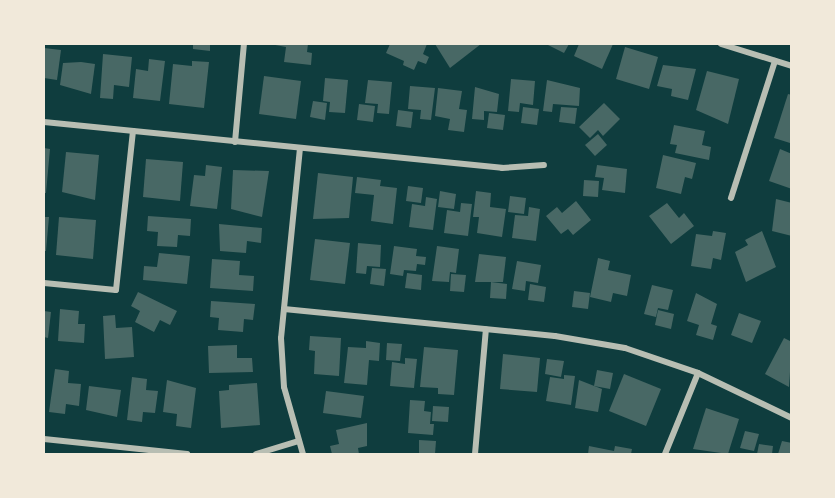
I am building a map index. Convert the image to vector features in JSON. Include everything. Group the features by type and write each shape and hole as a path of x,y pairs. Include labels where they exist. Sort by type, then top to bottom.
{"street":[{"path":"235,142 244,44"},
{"path":"721,44 792,66"},
{"path":"731,198 775,61"},
{"path":"44,122 502,168 544,165"},
{"path":"44,283 116,290 133,131"},
{"path":"300,148 284,309 284,387 303,454"},
{"path":"284,309 486,329 604,344 698,373 792,418"},
{"path":"475,454 486,329"},
{"path":"665,454 698,373"},
{"path":"44,439 187,454"},
{"path":"256,454 299,441"}],"building":[{"path":"193,44 210,44 210,51 193,49"},
{"path":"270,44 308,44 307,52 312,53 311,65 284,62 286,47"},
{"path":"390,44 427,44 423,54 429,57 426,64 418,61 414,70 403,65 404,61 386,53"},
{"path":"435,44 481,44 450,68"},
{"path":"546,44 569,44 564,53"},
{"path":"579,44 613,44 602,69 574,56"},
{"path":"625,47 658,57 649,89 616,79"},
{"path":"44,48 61,50 57,80 44,78"},
{"path":"103,54 132,57 129,87 114,85 113,99 100,98"},
{"path":"149,59 165,61 160,101 133,98 136,69 148,71"},
{"path":"192,61 209,62 204,108 169,104 173,64 192,66"},
{"path":"63,63 95,64 91,94 60,85"},
{"path":"663,65 696,69 688,100 671,96 672,89 657,86"},
{"path":"707,71 739,79 728,124 696,110"},
{"path":"264,76 301,81 296,119 259,114"},
{"path":"325,78 348,80 345,113 329,112 330,102 323,101"},
{"path":"511,79 535,81 533,105 520,103 519,112 508,111"},
{"path":"368,80 392,82 389,114 377,113 378,104 365,103"},
{"path":"547,80 580,88 579,106 553,104 552,112 543,111"},
{"path":"410,86 435,88 431,120 420,119 421,110 408,109"},
{"path":"475,87 499,94 497,112 484,111 484,120 472,119"},
{"path":"438,88 462,91 459,109 467,110 464,132 448,130 450,119 435,116"},
{"path":"788,94 792,95 790,143 774,138"},
{"path":"313,101 327,103 325,120 310,117"},
{"path":"604,103 620,119 603,136 598,130 590,138 579,127"},
{"path":"359,104 375,106 373,122 357,120"},
{"path":"523,107 539,109 537,125 521,123"},
{"path":"561,107 577,108 575,124 559,122"},
{"path":"398,110 413,112 411,128 396,126"},
{"path":"489,113 505,115 503,130 487,128"},
{"path":"674,125 705,131 702,145 711,147 709,160 675,153 677,145 670,144"},
{"path":"598,134 607,145 595,156 585,145"},
{"path":"44,148 50,149 46,193 44,193"},
{"path":"780,149 792,154 792,189 769,181"},
{"path":"66,152 99,155 95,200 62,192"},
{"path":"663,155 696,163 692,179 685,177 681,194 656,188"},
{"path":"146,159 183,162 180,201 143,197"},
{"path":"206,165 222,167 217,209 190,206 194,175 205,176"},
{"path":"597,165 627,169 625,193 602,190 604,178 595,177"},
{"path":"233,170 269,171 262,217 231,209"},
{"path":"318,173 353,177 349,218 313,219"},
{"path":"357,177 381,180 380,186 397,188 393,224 371,221 374,195 355,193"},
{"path":"584,180 599,181 598,197 583,196"},
{"path":"408,186 423,188 421,203 406,201"},
{"path":"440,191 456,194 454,209 438,207"},
{"path":"476,191 491,193 490,207 506,209 502,237 477,233 479,217 473,217"},
{"path":"510,196 526,198 524,214 508,212"},
{"path":"426,197 437,199 433,230 409,227 412,204 425,206"},
{"path":"776,199 792,203 792,236 772,231"},
{"path":"576,201 591,220 573,235 568,229 561,234 546,216 557,207 562,213"},
{"path":"461,203 472,204 468,236 444,233 447,210 460,212"},
{"path":"667,203 679,218 684,213 694,226 671,244 649,216"},
{"path":"529,207 540,209 536,241 512,238 515,215 528,216"},
{"path":"148,216 191,219 190,236 178,235 177,247 157,246 158,232 147,231"},
{"path":"44,217 49,217 46,251 44,251"},
{"path":"59,217 96,220 93,259 56,255"},
{"path":"219,224 262,228 261,243 247,241 246,253 220,251"},
{"path":"713,231 726,233 721,260 713,258 711,269 691,266 696,234 712,236"},
{"path":"762,231 776,267 746,282 735,252 748,245 745,240"},
{"path":"315,239 350,243 345,284 310,280"},
{"path":"358,243 381,245 380,267 367,266 366,274 356,273"},
{"path":"394,246 417,249 416,256 426,257 425,265 417,264 416,271 404,270 403,276 390,274"},
{"path":"437,246 459,249 456,273 450,272 449,282 432,281"},
{"path":"159,253 190,256 187,284 143,280 144,266 157,267"},
{"path":"479,254 506,257 503,282 475,282"},
{"path":"598,258 610,261 608,270 631,275 627,296 613,293 611,302 590,297"},
{"path":"212,259 240,261 239,275 254,276 253,291 210,288"},
{"path":"517,261 541,265 538,283 526,281 525,291 512,289"},
{"path":"372,268 386,269 384,286 370,284"},
{"path":"407,273 422,275 421,290 405,288"},
{"path":"451,274 466,275 464,292 450,291"},
{"path":"491,282 507,284 506,299 490,298"},
{"path":"530,284 546,287 544,302 528,300"},
{"path":"652,285 673,290 668,310 658,308 656,317 644,314"},
{"path":"574,291 590,293 588,309 572,307"},
{"path":"138,292 177,311 170,325 160,320 154,332 135,322 140,311 131,306"},
{"path":"696,293 717,304 711,324 717,326 713,340 696,335 699,325 687,321"},
{"path":"211,301 255,304 253,320 244,319 243,332 218,330 219,318 210,317"},
{"path":"60,309 79,311 78,324 85,324 84,343 58,341"},
{"path":"658,310 674,314 671,329 655,325"},
{"path":"44,311 51,312 48,338 44,337"},
{"path":"739,313 761,321 752,343 731,335"},
{"path":"115,315 116,328 132,327 134,357 105,359 103,316"},
{"path":"310,336 341,338 339,376 314,374 315,351 309,350"},
{"path":"784,338 792,342 789,387 765,374"},
{"path":"366,341 380,343 379,361 369,360 367,385 344,383 348,347 366,348"},
{"path":"387,343 402,344 400,361 386,360"},
{"path":"237,345 237,358 252,358 253,372 209,373 208,346"},
{"path":"424,347 458,350 454,395 438,394 438,388 420,387"},
{"path":"503,354 540,358 537,392 500,389"},
{"path":"405,358 417,359 414,388 390,386 392,362 405,364"},
{"path":"547,359 564,361 561,377 545,374"},
{"path":"55,369 69,371 68,383 81,384 79,406 66,404 65,414 49,412"},
{"path":"597,370 613,373 610,389 594,386"},
{"path":"624,374 661,389 646,426 609,411"},
{"path":"564,375 575,376 571,405 546,401 550,377 564,379"},
{"path":"132,377 147,379 146,390 158,391 155,413 143,412 142,422 127,420"},
{"path":"167,380 196,388 191,428 176,426 177,414 163,412"},
{"path":"579,380 602,389 598,412 575,408"},
{"path":"257,383 260,425 221,428 219,391 229,390 229,385"},
{"path":"89,386 121,390 117,417 86,410"},
{"path":"326,391 364,396 361,418 323,413"},
{"path":"410,400 425,401 424,411 431,412 430,424 434,424 433,435 408,433"},
{"path":"433,406 449,407 448,422 432,421"},
{"path":"706,408 739,419 728,454 693,449"},
{"path":"367,423 367,446 358,448 359,454 332,454 330,446 339,444 336,430"},
{"path":"745,431 759,434 754,451 740,448"},
{"path":"419,440 436,441 435,454 419,454"},
{"path":"782,441 792,443 792,454 778,454"},
{"path":"759,444 773,446 772,454 757,454"},
{"path":"589,446 614,451 615,446 632,449 631,454 588,454"}]}
